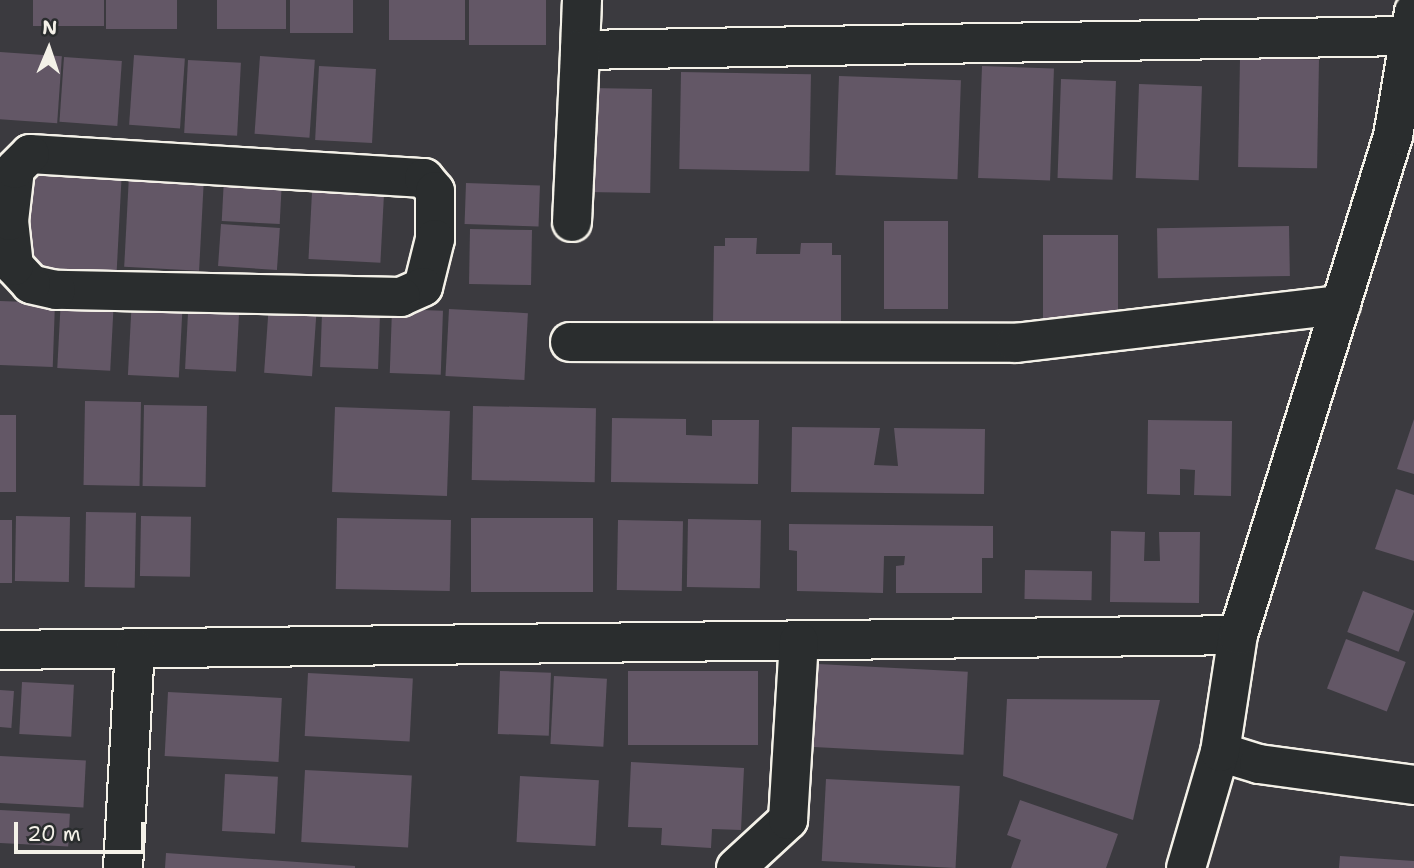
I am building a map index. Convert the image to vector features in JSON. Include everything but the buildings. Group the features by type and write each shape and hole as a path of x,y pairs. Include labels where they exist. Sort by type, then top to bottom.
{"street":[{"path":"572,222 582,0"},
{"path":"580,50 1412,24 1393,136 1238,635 1220,752 1186,868"},
{"path":"30,154 424,178 435,191 435,239 423,287 401,297 56,289 31,284 14,266 5,221 15,169 30,154"},
{"path":"570,342 1016,343 1341,305"},
{"path":"0,650 1238,635"},
{"path":"736,868 788,820 799,641"},
{"path":"123,868 135,649"},
{"path":"1220,752 1259,764 1414,785"}]}
